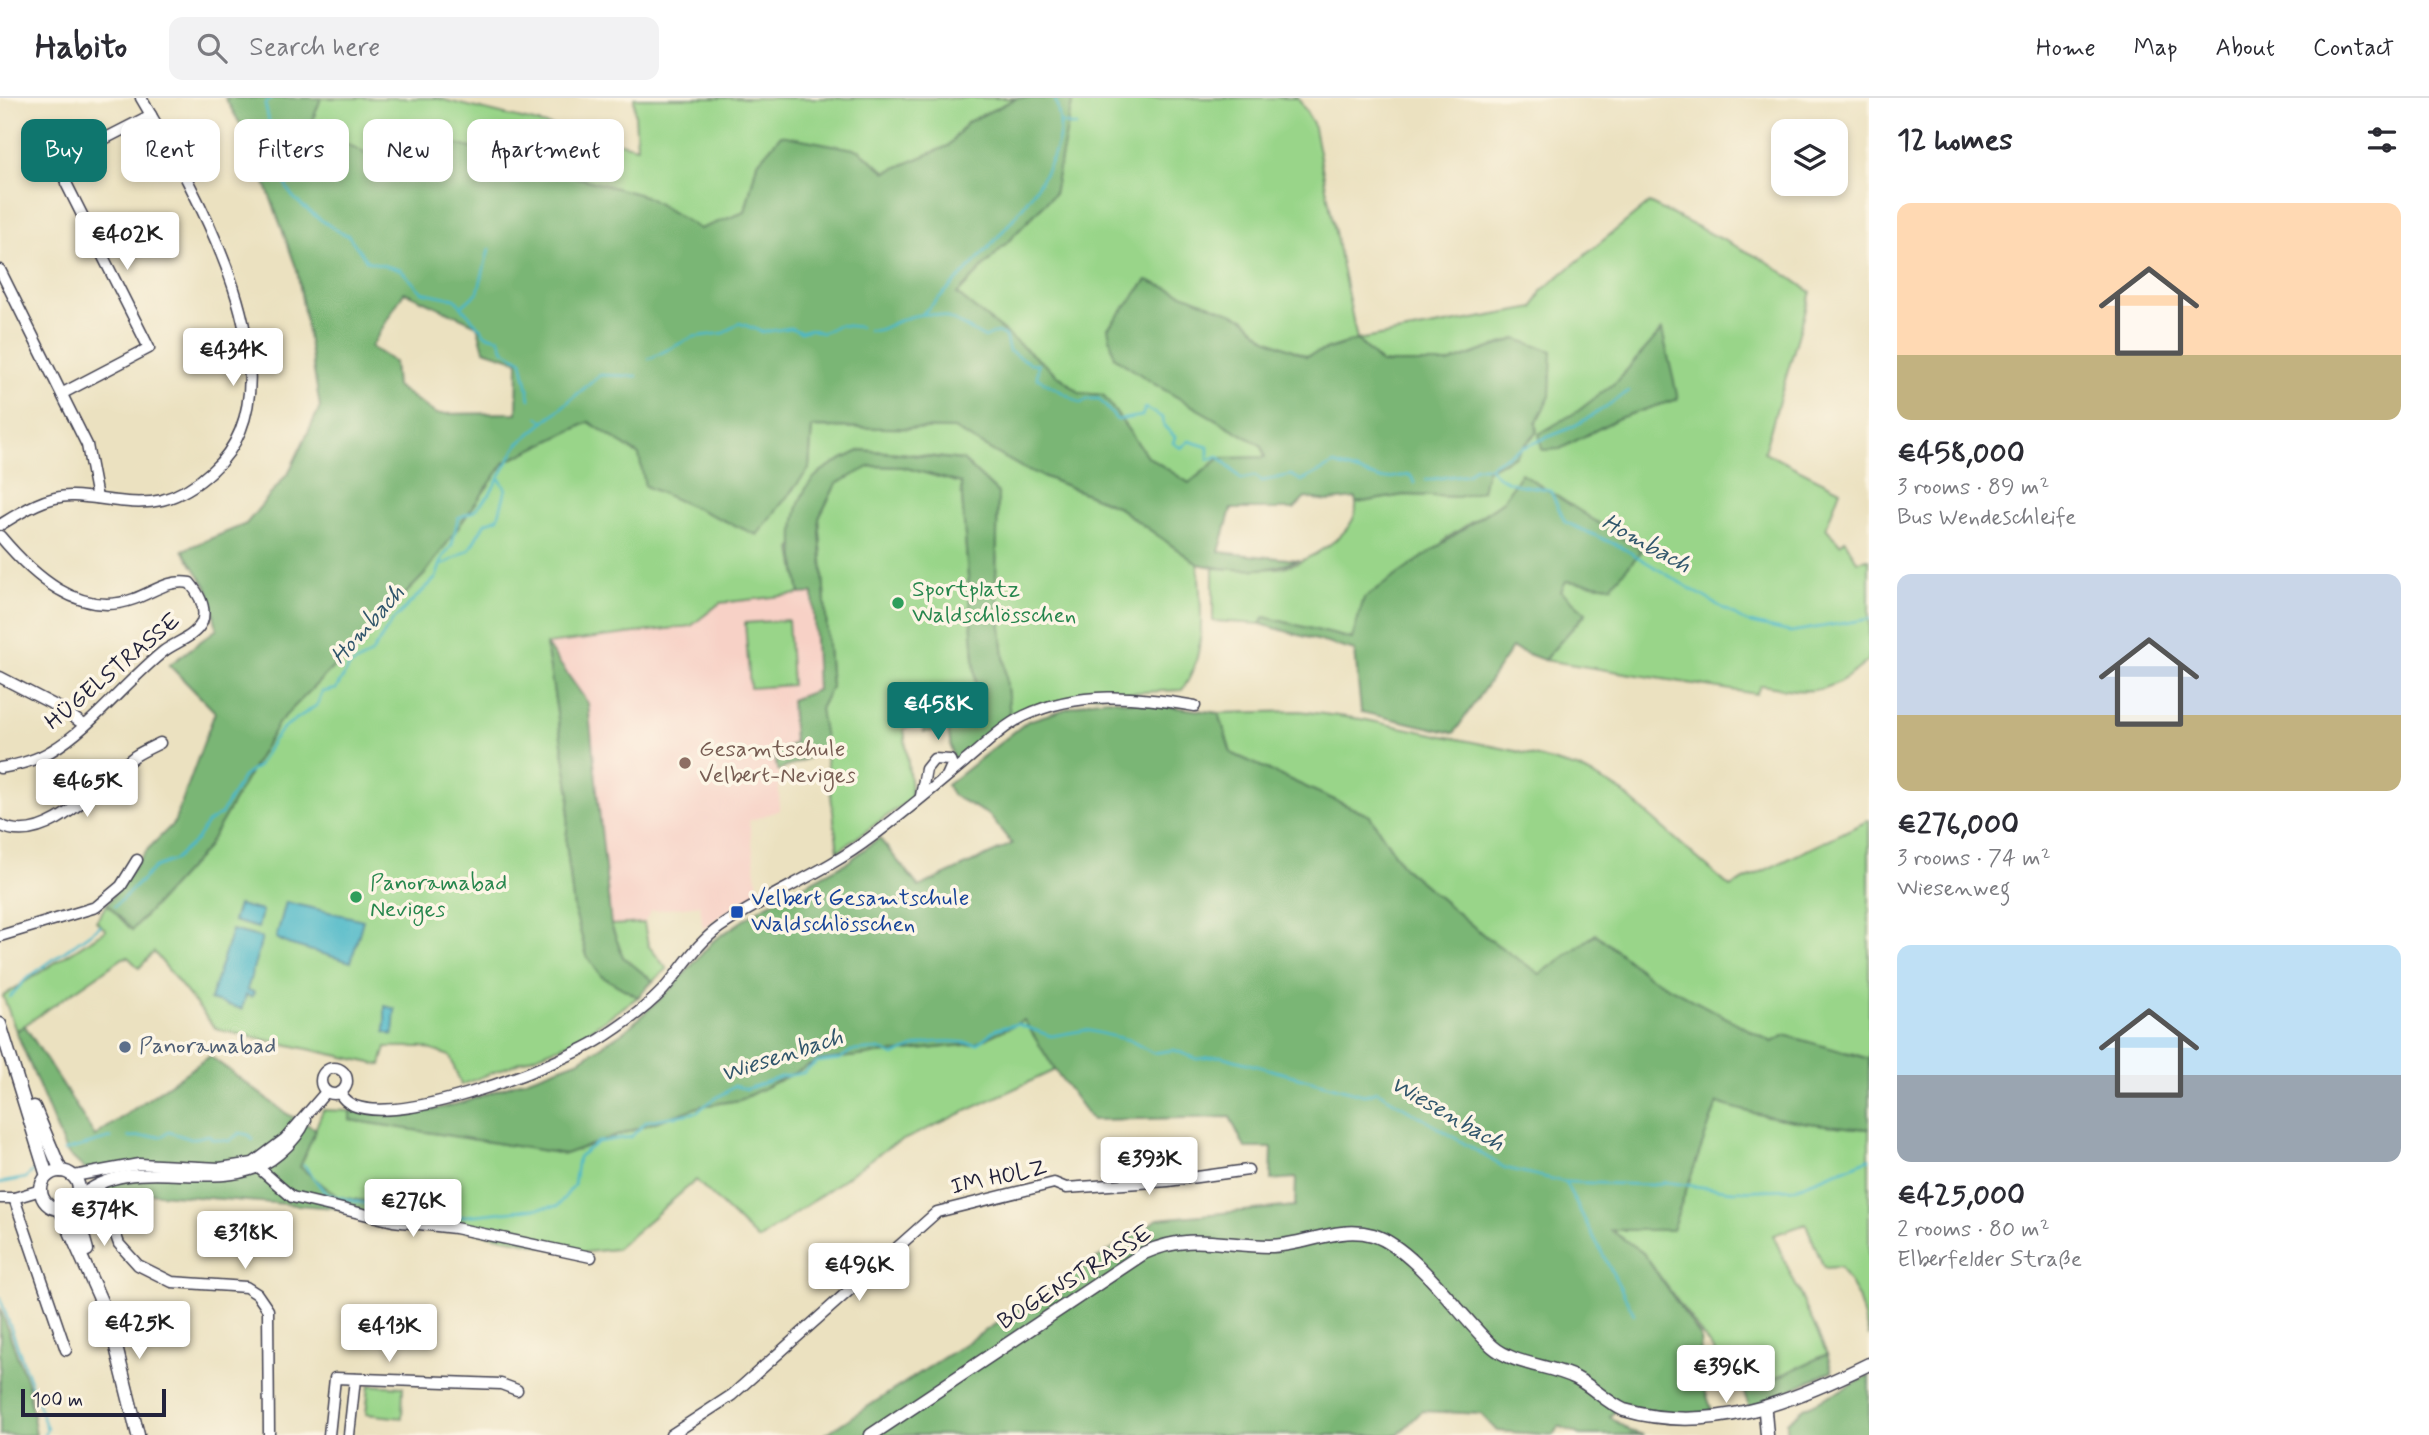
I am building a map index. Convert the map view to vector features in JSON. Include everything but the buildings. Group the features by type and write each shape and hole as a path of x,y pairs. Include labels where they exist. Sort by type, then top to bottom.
{"main road":[{"path":"0,1024 47,1176"},
{"path":"6,1044 16,1058 61,1171 74,1177 79,1183 76,1201 101,1297 119,1352 138,1435"},
{"path":"61,1171 47,1176 38,1194 52,1208 60,1209 76,1201"},
{"path":"60,1209 101,1297"},
{"name":"BOGENSTRASSE","path":"871,1435 1144,1253 1164,1244 1200,1240 1271,1246 1351,1232 1372,1235 1404,1253 1494,1349 1577,1378 1621,1409 1661,1423 1693,1426 1735,1421 1765,1412 1869,1364"},
{"path":"1765,1412 1767,1435"}],"street":[{"path":"0,525 32,506 70,495 129,502 161,500 201,481 222,462 239,439 249,401 249,360 232,285 208,220 141,98"},
{"path":"62,393 149,348 77,207 66,183 65,168 71,156 151,115"},
{"path":"0,270 87,445 97,498"},
{"name":"HÜGELSTRASSE","path":"0,536 20,559 42,578 80,600 95,603 120,602 180,581 190,583 201,600 204,612 201,624 189,636 152,661 53,750 28,763 0,768"},
{"path":"0,677 60,708 83,724"},
{"path":"340,1093 345,1103 353,1107 372,1110 411,1109 440,1102 578,1052 604,1037 663,990 687,959 718,929 846,856 947,777 991,738 1024,716 1067,703 1110,695 1195,706"},
{"path":"0,825 24,831 72,811 136,756 160,743"},
{"path":"921,796 926,769 934,759 950,760 952,765 947,777"},
{"path":"0,936 96,907 121,886 137,860"},
{"path":"326,1092 320,1083 323,1073 337,1069 347,1080 340,1093"},
{"path":"326,1092 340,1093"},
{"path":"76,1201 98,1185 141,1173 221,1176 255,1166 290,1144 326,1092"},
{"path":"74,1177 139,1164 255,1166 292,1197 393,1221 455,1228 591,1257"},
{"name":"IM HOLZ","path":"671,1435 732,1395 937,1212 1054,1184 1066,1188 1168,1181 1248,1170"},
{"path":"98,1185 119,1244 138,1265 172,1282 246,1287 257,1294 268,1310 269,1435"},
{"path":"0,1199 38,1194"},
{"path":"14,1198 66,1350"},
{"path":"329,1435 335,1378 501,1384 517,1390"},
{"path":"349,1435 355,1379"}],"shaded area":[{"name":"Gesamtschule Velbert-Neviges","path":"813,593 817,690 794,743 773,754 778,771 780,810 749,821 759,896 724,913 703,929 700,905 651,911 644,923 611,925 588,703 546,644 691,626 720,603"}],"green space":[{"path":"225,98 321,98 313,119 237,119"},
{"path":"321,98 436,98 522,119 467,119 467,169 453,167 453,119 363,119 363,152 349,145 349,119 313,119"},
{"path":"634,98 1017,98 968,122 948,146 886,172 859,150 757,163 745,212 700,229 644,196 552,182 624,182 624,144 637,147"},
{"path":"1017,98 1073,98 1054,194 957,294 1080,393 1103,395 1147,456 1189,483 1220,458 1265,457 1262,446 1156,385 1114,357 1108,328 1147,280 1244,318 1266,339 1306,356 1357,340 1381,363 1448,363 1516,339 1552,351 1550,396 1536,423 1537,432 1515,456 1487,470 1482,491 1458,497 1404,495 1356,503 1355,498 1329,501 1305,498 1294,509 1231,509 1219,552 1297,560 1274,567 1249,570 1198,564 1116,506 1023,468 954,429 812,427 809,469 757,535 645,486 639,455 589,422 505,462 424,575 279,722 206,849 132,930 107,904 147,850 174,823 215,712 169,665 217,629 209,591 183,550 246,524 289,472 320,407 297,270 265,182 349,182 349,145 363,152 363,182 453,182 453,143 467,147 467,182 594,182 645,196 700,229 745,212 757,163 781,135 859,150 886,172 948,146 968,122","holes":["404,292 477,325 484,350 518,361 517,413 436,414 396,386 394,362 371,347"]},
{"path":"1073,98 1298,98 1313,123 1357,340 1307,356 1266,339 1244,318 1114,357 1156,385 1262,446 1265,458 1220,458 1189,483 1147,456 1103,395 1080,393 957,294 1054,194"},
{"path":"1649,203 1768,262 1811,292 1764,452 1840,490 1826,528 1840,544 1845,540 1857,561 1869,559 1869,660 1830,686 1807,691 1761,685 1756,694 1544,660 1586,613 1560,591 1566,581 1611,586 1502,502 1447,538 1353,639 1265,618 1260,624 1213,621 1213,568 1278,568 1302,561 1340,536 1355,515 1356,503 1404,495 1458,497 1487,470 1515,456 1550,396 1515,339 1448,363 1381,363 1357,340 1534,308 1541,291"},
{"path":"1662,330 1678,399 1619,418 1560,449 1542,450 1539,434 1578,411 1617,381"},
{"path":"589,422 639,455 809,469 812,427 954,429 1023,468 1116,506 1198,564 1201,630 1196,661 1190,676 1182,690 1085,695 1010,716 996,579 998,493 963,460 862,450 818,474 792,549 800,594 720,603 691,626 546,644 570,794 566,842 574,909 587,956 601,976 638,997 574,1041 461,1085 450,1056 423,1047 386,1047 381,1065 216,1029 154,952 139,968 128,957 123,958 16,1031 3,996 106,930 96,921 107,904 132,930 206,849 279,722 424,575 505,462"},
{"path":"861,450 963,460 998,493 996,579 1010,716 954,764 948,730 924,732 922,726 956,704 977,699 961,483 903,467 871,466 836,484 819,518 831,687 820,709 827,750 778,771 773,754 794,743 791,700 817,690 813,593 800,594 794,547 796,515 807,486 818,474"},
{"name":"Sportplatz Waldschlösschen","path":"870,466 903,467 961,483 977,699 904,729 912,798 838,851 820,709 831,687 819,518 836,484"},
{"path":"1521,473 1642,551 1611,586 1566,581 1561,591 1586,613 1544,660 1512,648 1454,733 1361,712 1355,651 1260,624 1265,617 1352,639 1364,598 1502,502"},
{"path":"788,620 792,685 750,688 745,623"},
{"path":"546,644 588,703 611,925 623,957 653,981 638,997 601,976 587,956 574,909 566,842 570,794"},
{"path":"1109,699 1219,713 1231,753 1370,816 1403,867 1486,937 1540,974 1596,934 1648,976 1772,1042 1785,1035 1869,1059 1869,1129 1792,1121 1717,1103 1672,1230 1611,1230 1643,1253 1700,1336 1702,1382 1714,1416 1646,1412 1622,1403 1610,1417 1630,1431 1644,1435 1580,1435 1559,1426 1553,1435 1497,1431 1481,1414 1422,1411 1398,1435 824,1435 1158,1219 1295,1206 1296,1178 1271,1180 1272,1148 1245,1148 1230,1117 1092,1120 1055,1070 1024,1020 974,1044 820,1060 740,1100 701,1106 565,1154 350,1120 350,1111 412,1115 465,1102 580,1060 626,1030 672,988 713,941 761,908 848,862 879,838 919,887 1012,844 989,815 952,795 947,785 1028,721 1091,701"},
{"path":"1300,711 1361,719 1516,751 1580,769 1620,790 1730,887 1869,820 1869,1059 1851,1053 1772,1043 1648,976 1596,934 1540,975 1486,937 1403,867 1370,816 1231,753 1219,713"},
{"path":"644,923 648,945 667,969 653,981 623,957 611,925"},
{"path":"1024,1020 1055,1070 890,1146 758,1240 696,1180 616,1249 578,1253 426,1222 434,1211 338,1197 300,1167 323,1110 350,1111 350,1120 565,1154 701,1106 740,1100 820,1060 974,1044"},
{"path":"25,1026 95,1136 210,1056 287,1114 316,1129 300,1167 338,1197 435,1211 426,1222 335,1208 108,1190 66,1152 16,1031"},
{"path":"1717,1103 1792,1120 1869,1129 1869,1337 1858,1297 1840,1267 1824,1268 1806,1224 1773,1235 1827,1354 1744,1393 1643,1253 1609,1230 1672,1229"},
{"path":"0,1308 28,1385 36,1435 0,1435"},
{"path":"1827,1354 1832,1371 1750,1408 1744,1393"},
{"path":"1869,1376 1869,1435 1787,1435 1787,1422 1804,1408"},
{"path":"369,1385 403,1387 402,1418 366,1414"}],"water":[{"path":"286,902 363,920 351,962 276,938"},
{"path":"238,905 262,911 258,928 233,921"},
{"path":"232,930 262,938 247,990 254,992 252,997 246,995 242,1009 210,1000"},
{"path":"385,1006 395,1009 393,1035 385,1032"}],"waterway":[{"path":"268,119 265,104 271,98"},
{"path":"922,314 1007,227 1045,173 1056,148 1060,125 1055,98"},
{"path":"1060,123 1076,126"},
{"path":"285,182 294,198 309,211 348,235 367,261 401,270 422,292 455,299 486,335 499,338 504,350 522,361 530,399"},
{"path":"461,307 478,292 489,249"},
{"name":"Hombach","path":"869,330 879,330 908,317 931,314 951,319 985,338 997,332 1005,336 1009,351 1030,363 1038,364 1037,378 1081,403 1087,399 1099,399 1117,420 1142,416 1145,408 1163,418 1164,426 1175,437 1173,443 1181,448 1189,441 1208,447 1208,460 1218,456 1241,479 1255,476 1262,481 1291,475 1302,481 1334,464 1381,479 1410,475 1415,483"},
{"name":"Hombach","path":"649,359 693,337 724,333 739,323 763,332 790,328 801,332 810,329 822,333 838,325 860,327"},
{"name":"Hombach","path":"115,906 155,867 174,860 196,840 207,823 221,814 243,777 258,766 283,728 317,705 322,692 336,689 349,667 371,654 393,620 436,578 443,557 452,545 458,518 474,511 489,495 518,444 600,375 637,376"},
{"path":"1489,467 1515,451 1580,422 1629,391"},
{"name":"Hombach","path":"538,417 545,422"},
{"name":"Hombach","path":"1426,480 1468,474 1475,467 1489,467 1510,482 1550,490 1565,522 1621,547 1746,622 1790,632 1869,619"},
{"path":"443,565 469,550 485,523 498,518 506,489 499,478"},
{"name":"Hombach","path":"10,997 26,979 100,926"},
{"name":"Wiesenbach","path":"304,1165 326,1194 387,1209 447,1218 558,1206 574,1185 578,1157 598,1142 631,1137 647,1121 698,1112 734,1086 747,1089 780,1077 803,1073 817,1062 840,1059 851,1051 880,1049 894,1056 934,1042 977,1044 996,1029 1017,1024 1051,1036 1086,1030 1129,1040 1153,1053 1174,1050 1197,1059 1220,1056 1364,1095 1377,1091 1505,1168 1565,1182 1634,1314"},
{"name":"Wiesenbach","path":"129,1137 162,1136 169,1132 191,1139 209,1135 212,1139 229,1141 240,1133 249,1135 253,1140"},
{"name":"Wiesenbach","path":"64,1151 111,1138"},
{"path":"1565,1182 1653,1185 1665,1182 1732,1191 1793,1189 1869,1159"},
{"name":"Wiesenbach","path":"0,1183 26,1178 36,1168"},
{"path":"0,1298 47,1429 44,1435"}],"place":[{"name":"Sportplatz Waldschlösschen","path":"898,603"},
{"name":"Gesamtschule Velbert-Neviges","path":"685,763"},
{"name":"Panoramabad Neviges","path":"356,897"},
{"name":"Velbert Gesamtschule Waldschlösschen","path":"737,912"},
{"name":"Panoramabad","path":"125,1047"}]}
